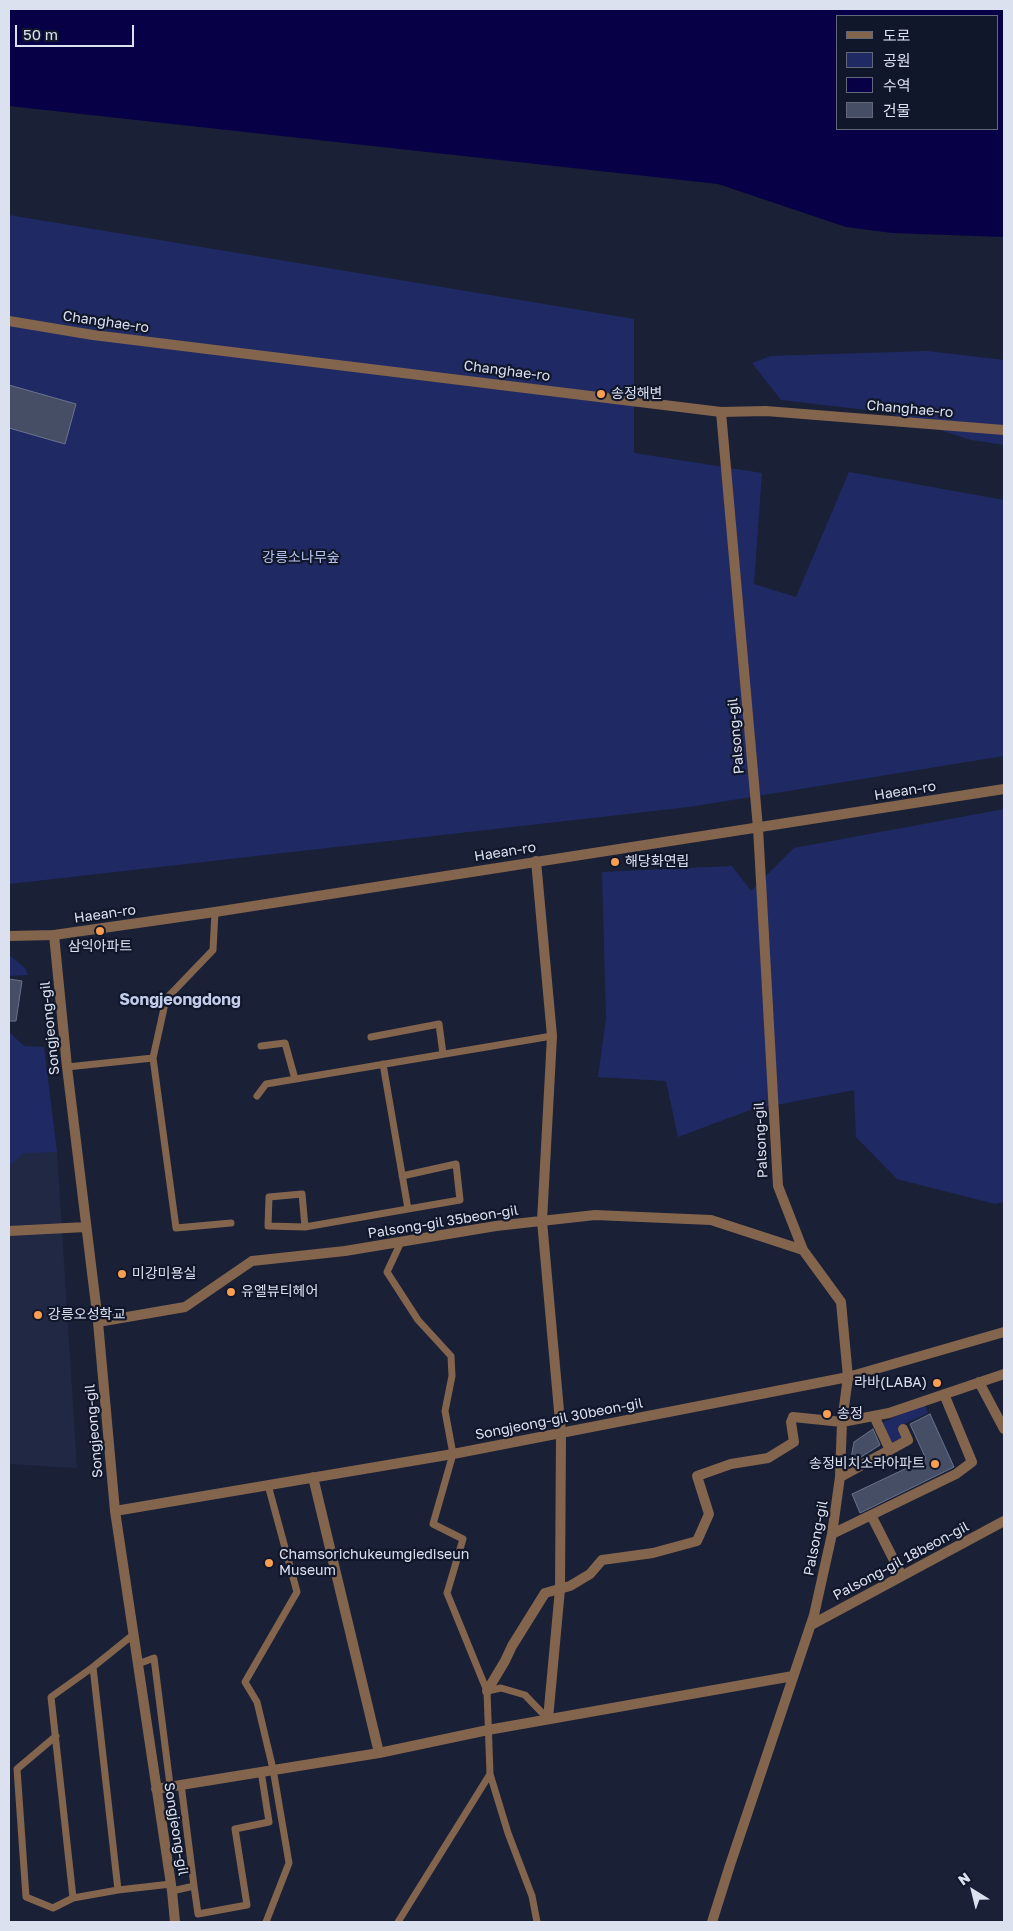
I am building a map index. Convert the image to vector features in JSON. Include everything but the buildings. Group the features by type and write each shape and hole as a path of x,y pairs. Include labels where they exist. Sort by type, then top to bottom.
{"street":[{"name":"Changhae-ro","path":"9,321 93,335 721,412 766,411 1004,430"},
{"name":"Palsong-gil","path":"712,1922 810,1625 832,1534 840,1477 842,1422 848,1377 840,1302 803,1250 778,1186 758,828 721,412"},
{"name":"Haean-ro","path":"9,936 54,935 215,912 1004,789"},
{"path":"536,861 552,1036 542,1221 561,1433 560,1589 548,1720"},
{"name":"Songjeong-gil","path":"54,935 67,1067 98,1322 115,1511 172,1888 175,1922"},
{"name":"Palsong-gil 35beon-gil","path":"98,1322 185,1307 252,1261 345,1251 496,1226 595,1214 711,1220 803,1250"},
{"path":"9,1231 86,1227"},
{"name":"Songjeong-gil 30beon-gil","path":"115,1511 454,1454 848,1377 1004,1332"},
{"path":"487,1691 545,1593 570,1586 590,1574 602,1560 652,1553 697,1541 710,1514 697,1476 731,1464 768,1458 794,1442 791,1422 793,1417 842,1422 889,1413 1004,1374"},
{"path":"980,1382 1004,1429"},
{"path":"832,1534 956,1474 972,1462 944,1394"},
{"path":"874,1416 890,1450"},
{"path":"840,1477 908,1440 903,1429"},
{"path":"313,1477 379,1752"},
{"path":"871,1515 902,1576"},
{"name":"Palsong-gil 18beon-gil","path":"810,1625 1004,1521"},
{"path":"156,1789 379,1752 488,1730 793,1676"}],"lane":[{"path":"215,912 213,950 166,999 153,1058 176,1228 230,1223"},
{"path":"371,1037 439,1024 443,1054"},
{"path":"257,1096 266,1084 552,1036"},
{"path":"260,1046 285,1042 295,1079"},
{"path":"67,1067 153,1058"},
{"path":"383,1064 408,1208"},
{"path":"305,1227 302,1194 269,1197 268,1226 305,1227 460,1200 456,1164 402,1176"},
{"path":"401,1242 387,1272 418,1320 451,1356 452,1376 445,1411 454,1454 433,1524 464,1539 447,1593 487,1691 490,1774 508,1834 532,1896 537,1922"},
{"path":"266,1922 289,1863 273,1769 257,1702 245,1682 297,1592 268,1484"},
{"path":"73,1898 51,1697 134,1634"},
{"path":"138,1664 154,1658 170,1786"},
{"path":"93,1667 118,1890"},
{"path":"487,1691 501,1688 525,1695 548,1720"},
{"path":"56,1736 17,1769 26,1897 54,1908 73,1898 118,1890 194,1886"},
{"path":"181,1784 198,1914 247,1905 235,1829 269,1822 261,1771"},
{"path":"398,1922 490,1774"}],"shaded area":[{"name":"강릉오성학교","path":"27,1150 57,1152 77,1468 9,1464 9,1166"}],"green space":[{"name":"강릉소나무숲","path":"9,215 634,319 634,453 762,473 754,584 796,597 849,472 1004,500 1004,756 689,807 9,884"},
{"path":"928,351 1004,360 1004,445 971,440 884,412 781,400 752,363 771,356"},
{"path":"1004,809 1004,1202 995,1204 897,1179 856,1137 854,1090 750,1110 678,1137 666,1081 598,1077 606,1018 602,872 732,866 751,891 794,848"},
{"path":"9,955 25,968 28,975 9,976"},
{"path":"9,1032 24,1046 44,1047 57,1152 24,1153 9,1166"},
{"path":"924,1403 928,1413 899,1426 904,1437 891,1443 882,1423"}],"water":[{"path":"9,9 1004,9 1004,237 892,233 846,227 718,184 9,106"}],"place":[{"name":"송정해변","path":"601,394"},
{"name":"해당화연립","path":"615,862"},
{"name":"삼익아파트","path":"100,931"},
{"name":"미강미용실","path":"122,1274"},
{"name":"유엘뷰티헤어","path":"231,1292"},
{"name":"강릉오성학교","path":"38,1315"},
{"name":"라바(LABA)","path":"937,1383"},
{"name":"송정","path":"827,1414"},
{"name":"송정비치소라아파트","path":"935,1464"},
{"name":"Chamsorichukeumgiediseun Museum","path":"269,1563"}],"district":[{"name":"Songjeongdong","path":"180,1000"}]}
